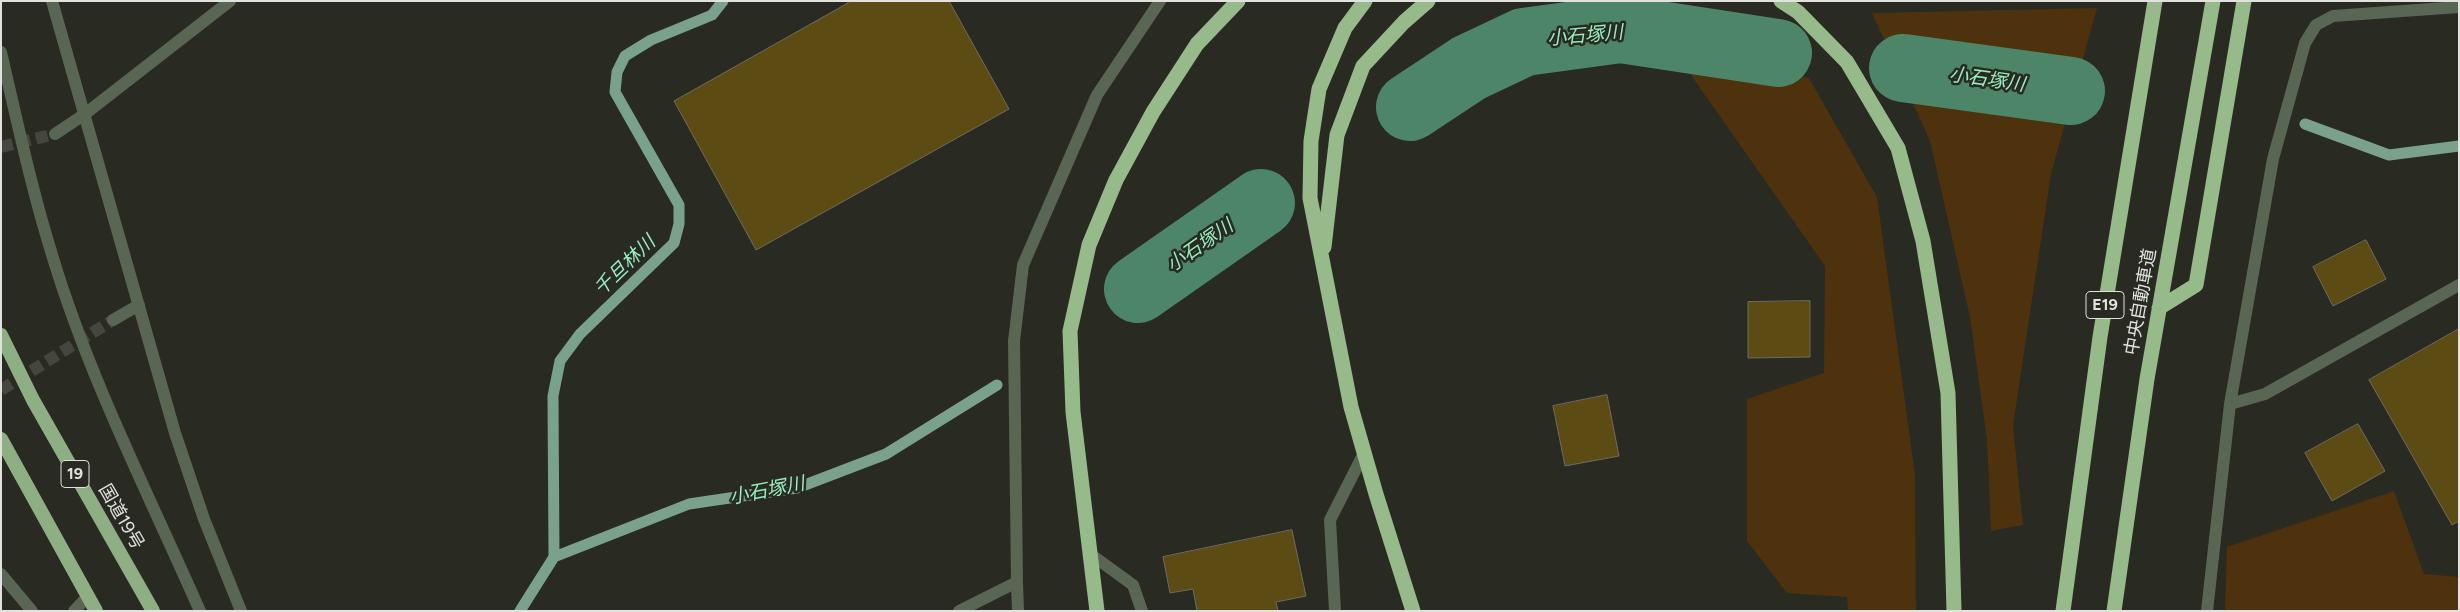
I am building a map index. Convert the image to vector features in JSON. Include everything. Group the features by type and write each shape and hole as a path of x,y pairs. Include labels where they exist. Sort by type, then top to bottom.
{"highway":[{"path":"1097,611 1073,412 1070,331 1089,244 1116,180 1153,112 1197,44 1238,1"},
{"path":"1365,1 1345,28 1319,89 1311,141 1310,198 1351,407 1413,611"},
{"path":"1322,264 1337,135 1363,66 1404,22 1428,1"},
{"path":"1781,1 1798,12 1846,62 1898,148 1923,241 1948,393 1954,611"},
{"name":"中央自動車道","path":"2063,611 2100,337 2155,1"},
{"name":"中央自動車道","path":"2114,611 2147,379 2213,1"},
{"path":"2159,308 2196,285 2244,1"},
{"name":"国道19号","path":"1,335 33,400 153,611"},
{"path":"1,438 96,611"}],"street":[{"path":"52,1 178,441 204,519 241,611"},
{"path":"55,134 85,114 230,1"},
{"path":"1018,611 1014,341 1023,265 1097,95 1160,1"},
{"path":"2206,611 2230,404 2273,158 2305,43 2316,25 2333,16 2459,7"},
{"path":"1,52 17,123 53,258 96,376 200,611"},
{"path":"2230,404 2265,394 2459,285"},
{"path":"113,320 139,305"},
{"path":"1335,611 1330,520 1364,453"},
{"path":"1089,552 1133,585 1142,611"},
{"path":"1,574 32,611"},
{"path":"959,611 1017,582"},
{"path":"74,611 88,596"}],"shaded area":[{"path":"2097,8 2051,174 2013,426 2023,525 1991,531 1987,440 1970,317 1930,141 1872,13"},
{"path":"1679,58 1809,78 1877,197 1915,475 1916,611 1848,611 1847,597 1787,593 1747,541 1747,399 1824,373 1825,266"},
{"path":"2394,491 2424,574 2459,577 2459,611 2225,611 2227,547"}],"building":[{"path":"847,1 949,1 1009,109 756,250 674,101 848,3"},
{"path":"2366,240 2386,279 2333,306 2313,267"},
{"path":"1810,301 1810,357 1748,358 1748,302"},
{"path":"2459,329 2459,521 2452,525 2369,380"},
{"path":"1607,395 1619,456 1565,466 1553,406"},
{"path":"2358,424 2385,471 2332,501 2305,453"},
{"path":"1292,530 1306,596 1276,602 1278,611 1197,611 1193,589 1170,593 1163,557"}],"waterway":[{"name":"千旦林川","path":"520,611 554,557 553,396 560,361 580,334 674,243 679,224 679,205 615,92 617,72 625,56 651,40 712,15 723,1"},
{"name":"小石塚川","path":"1410,107 1469,68 1524,42 1620,29 1778,53"},
{"name":"小石塚川","path":"1903,68 2071,91"},
{"name":"小石塚川","path":"2305,124 2389,155 2459,146"},
{"name":"小石塚川","path":"1138,289 1261,203"},
{"name":"小石塚川","path":"554,557 689,504 797,488 886,454 997,385"}],"tunnel":[{"path":"1,147 55,134"},
{"path":"1,390 113,320"}]}
